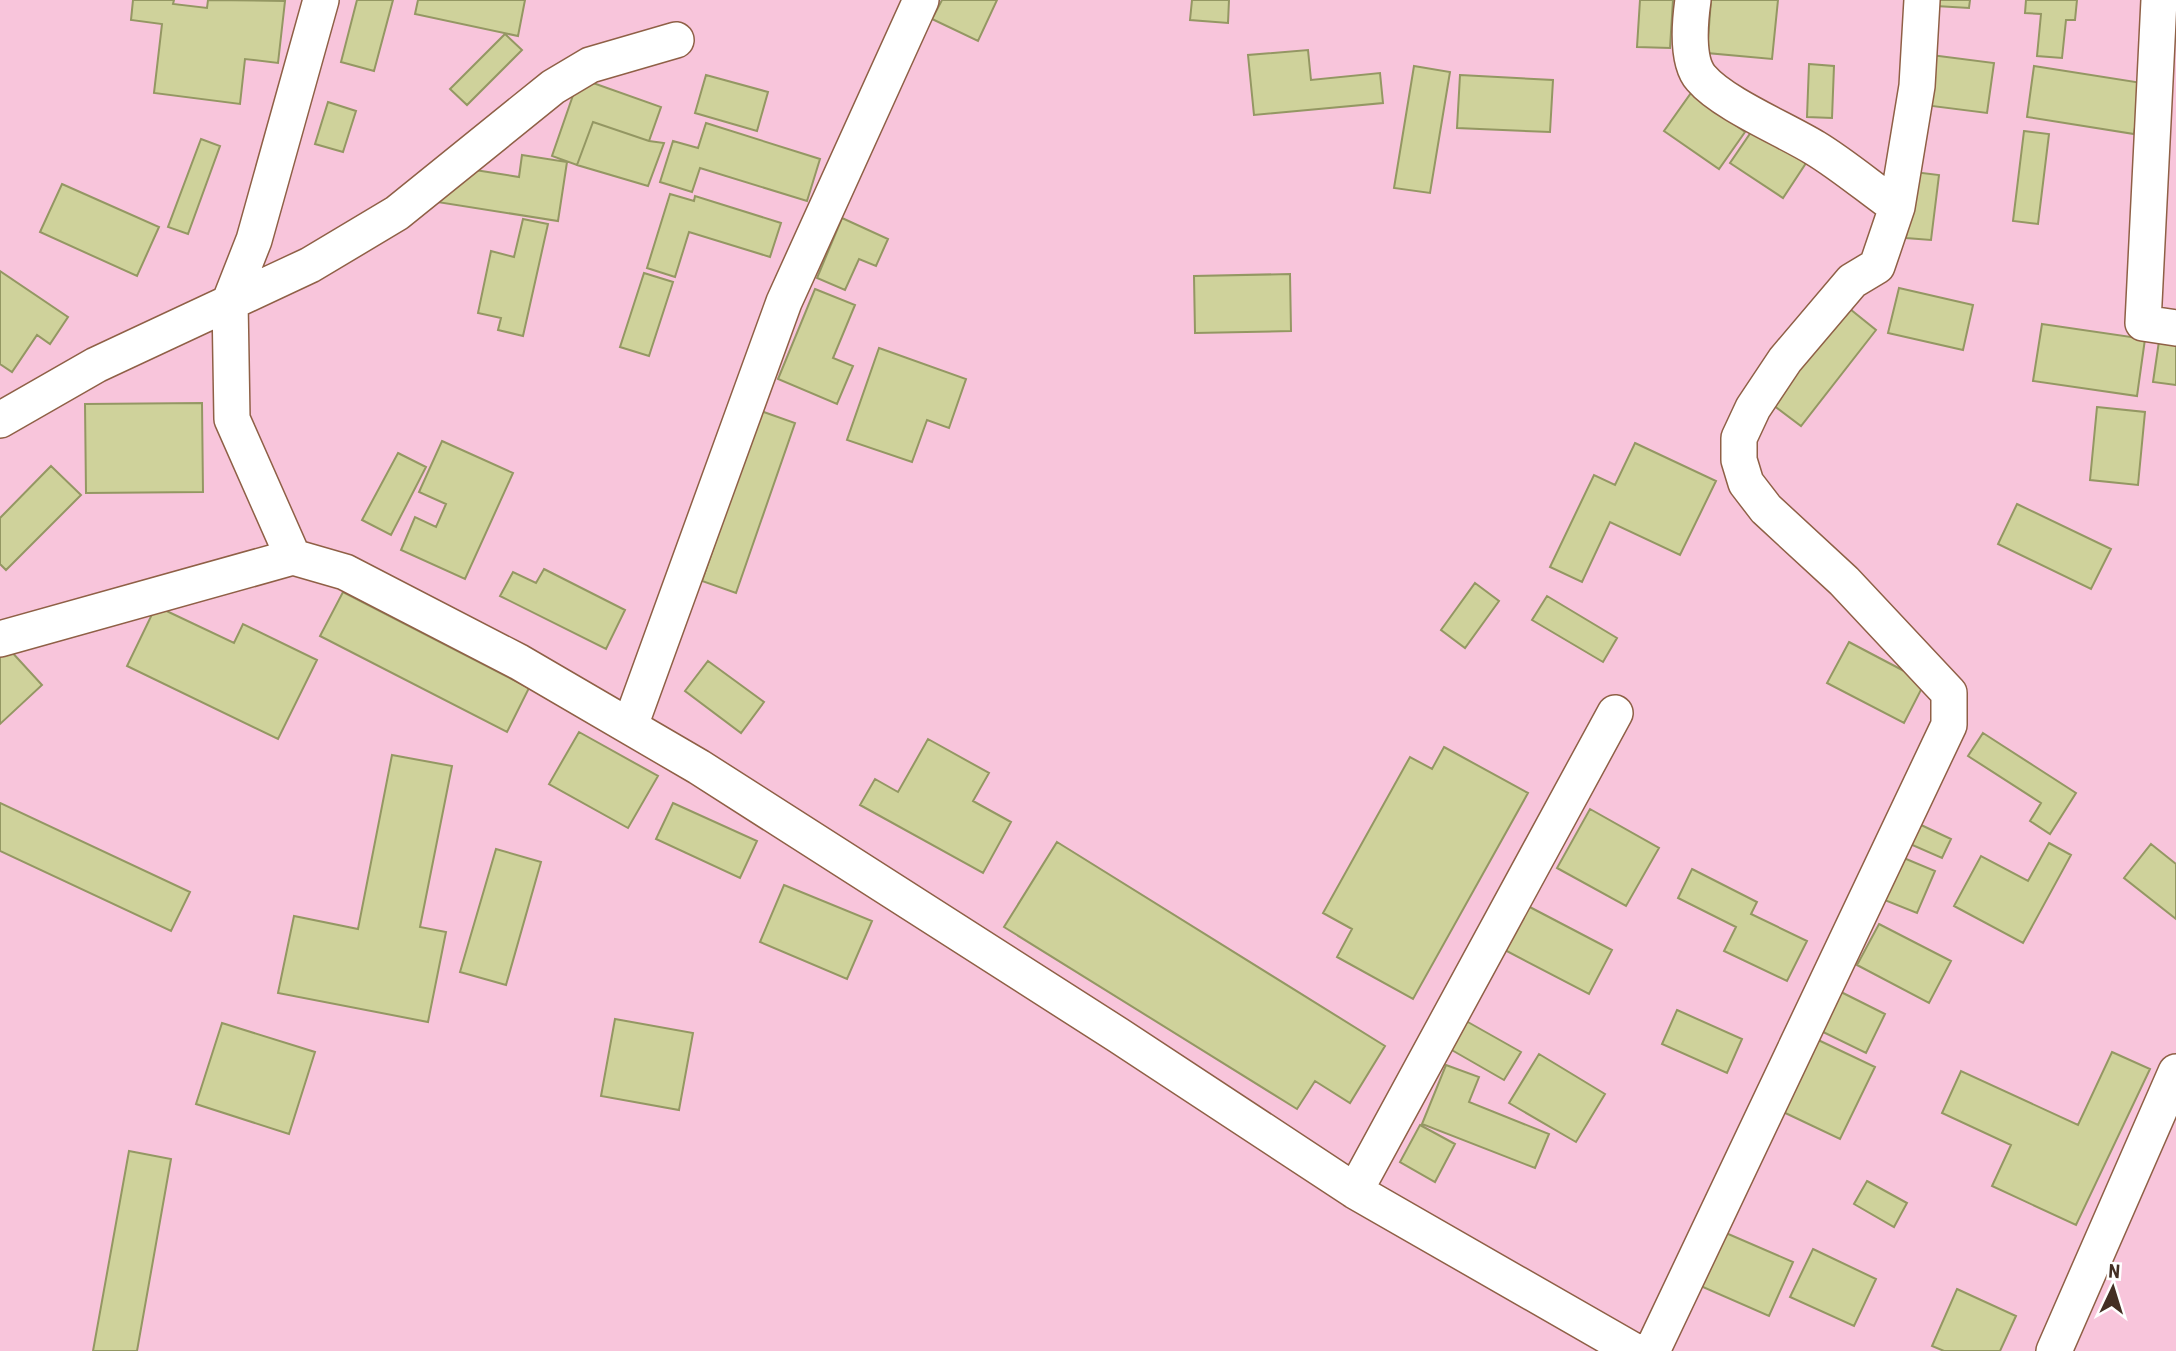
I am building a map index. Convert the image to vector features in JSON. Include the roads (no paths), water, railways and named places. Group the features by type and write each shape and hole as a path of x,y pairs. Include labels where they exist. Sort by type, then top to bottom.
{"street":[{"path":"293,557 232,419 230,301 254,240 321,0"},
{"path":"631,726 784,302 921,0"},
{"path":"1693,0 1691,19 1694,64 1701,78 1749,111 1816,149 1897,207"},
{"path":"1652,1351 1949,725 1950,693 1844,581 1766,509 1746,483 1739,460 1739,438 1753,408 1785,360 1852,282 1877,266 1897,207 1917,86 1922,0"},
{"path":"2159,0 2143,323 2176,328"},
{"path":"0,420 96,365 310,265 397,213 562,81 590,65 676,40"},
{"path":"0,639 293,557 345,572 519,662 631,726 1118,1035 1355,1191 1634,1351"},
{"path":"1355,1191 1615,713"},
{"path":"2054,1351 2176,1072"}]}
